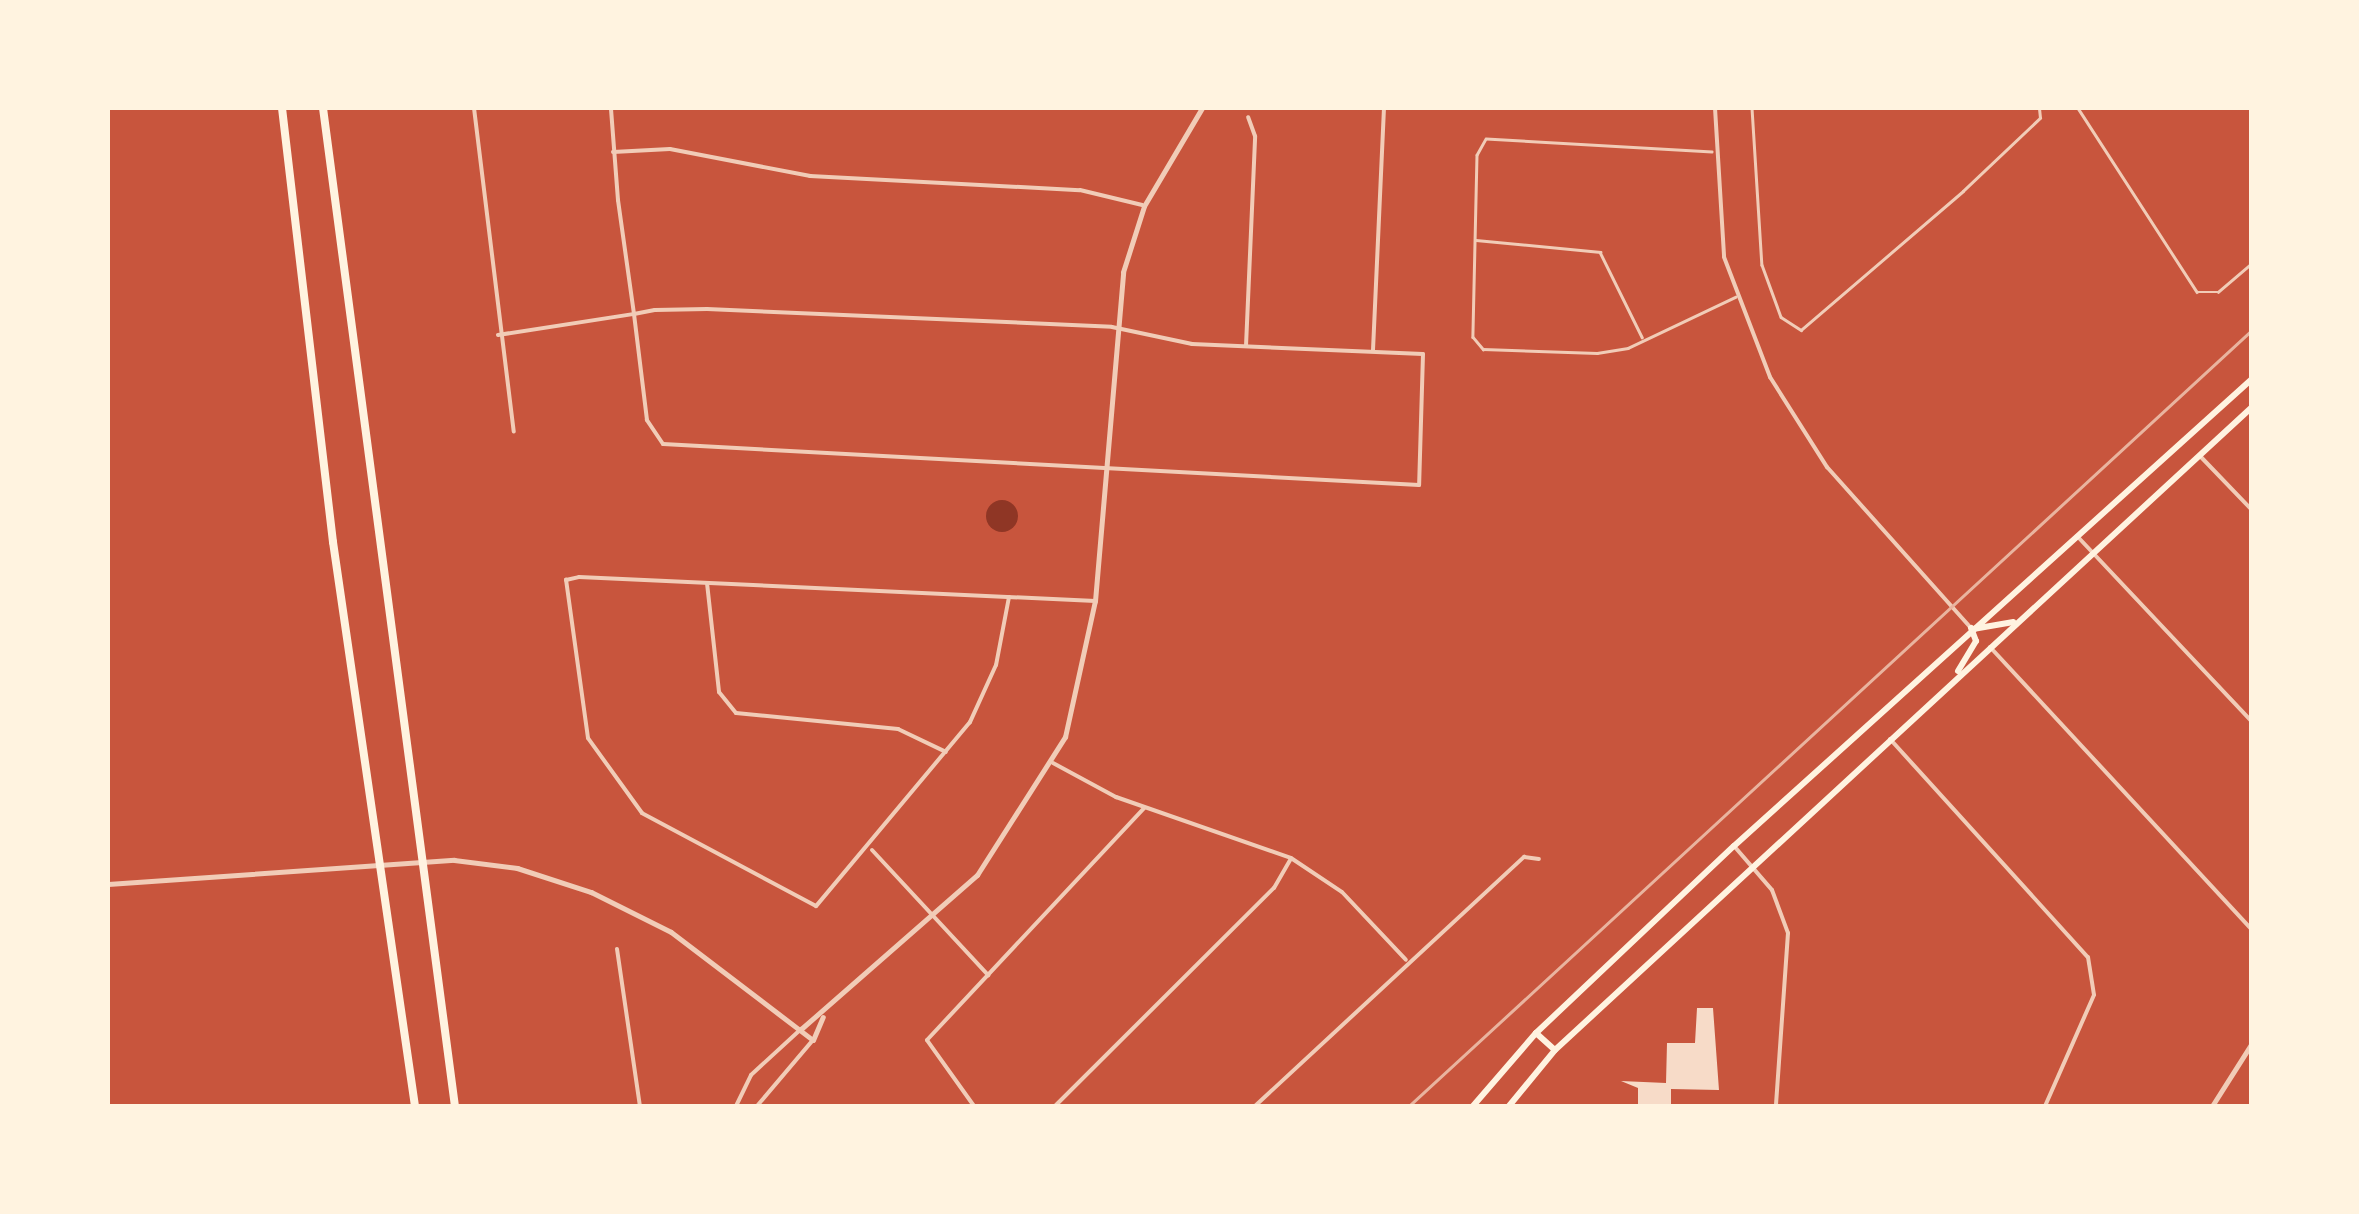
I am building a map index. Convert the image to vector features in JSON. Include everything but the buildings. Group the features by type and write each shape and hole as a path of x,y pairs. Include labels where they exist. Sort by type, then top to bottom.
{"highway":[{"path":"282,108 333,542 415,1106"},
{"path":"322,108 369,494 454,1106"}],"main road":[{"path":"1474,1106 1536,1033 1734,846 2075,534 2252,379"},
{"path":"1510,1106 1555,1050 2252,407"},
{"path":"1972,628 2020,618"},
{"path":"1952,681 1976,641 1972,628"},
{"path":"1536,1033 1555,1050"}],"street":[{"path":"474,108 498,335 514,432"},
{"path":"498,335 634,314 1112,327 1246,346 1374,350 1430,360 1418,486 655,440 634,314 611,108"},
{"path":"736,1106 751,1075 801,1029 822,1017 1003,844 1053,763 1076,702 1095,601 1112,327 1144,206 1202,108"},
{"path":"1374,350 1384,108"},
{"path":"1715,108 1712,152 1735,297 1800,432 1972,628"},
{"path":"1246,346 1255,136 1248,117"},
{"path":"613,152 670,149 810,176 1080,190 1144,206"},
{"path":"2200,455 2252,510"},
{"path":"2075,534 2252,722"},
{"path":"1008,597 989,684 948,753 872,849 806,908 671,834 622,793 588,738 566,580 707,583 1095,601"},
{"path":"707,583 719,692 736,714 898,729 948,753"},
{"path":"1990,646 2252,930"},
{"path":"1890,739 2088,957 2094,995 2045,1106"},
{"path":"1053,763 1144,808 1291,858 1342,892 1406,960"},
{"path":"974,1106 927,1040 1144,808"},
{"path":"1734,846 1752,865 1788,933 1776,1106"},
{"path":"872,849 988,975"},
{"path":"1255,1106 1406,960 1524,857 1540,858"},
{"path":"1055,1106 1274,888 1291,858"},
{"path":"108,884 454,860 544,873 671,932 813,1040"},
{"path":"618,949 640,1106"},
{"path":"757,1106 813,1040 822,1017"},
{"path":"2212,1106 2252,1043"},
{"path":"673,1106 720,1106"}],"lane":[{"path":"1752,108 1756,236 1769,290 1792,328 1810,329 2040,118 2039,108"},
{"path":"2078,108 2197,292 2218,292 2252,264"},
{"path":"1712,152 1486,140 1477,155 1473,337 1484,348 1597,353 1643,340 1735,297"},
{"path":"1474,240 1600,252 1643,340"}],"shaded area":[{"path":"1002,500 1014,504 1018,516 1014,528 1002,532 990,528 986,516 990,504"}],"railway":[{"path":"1409,1106 2252,330"}]}
